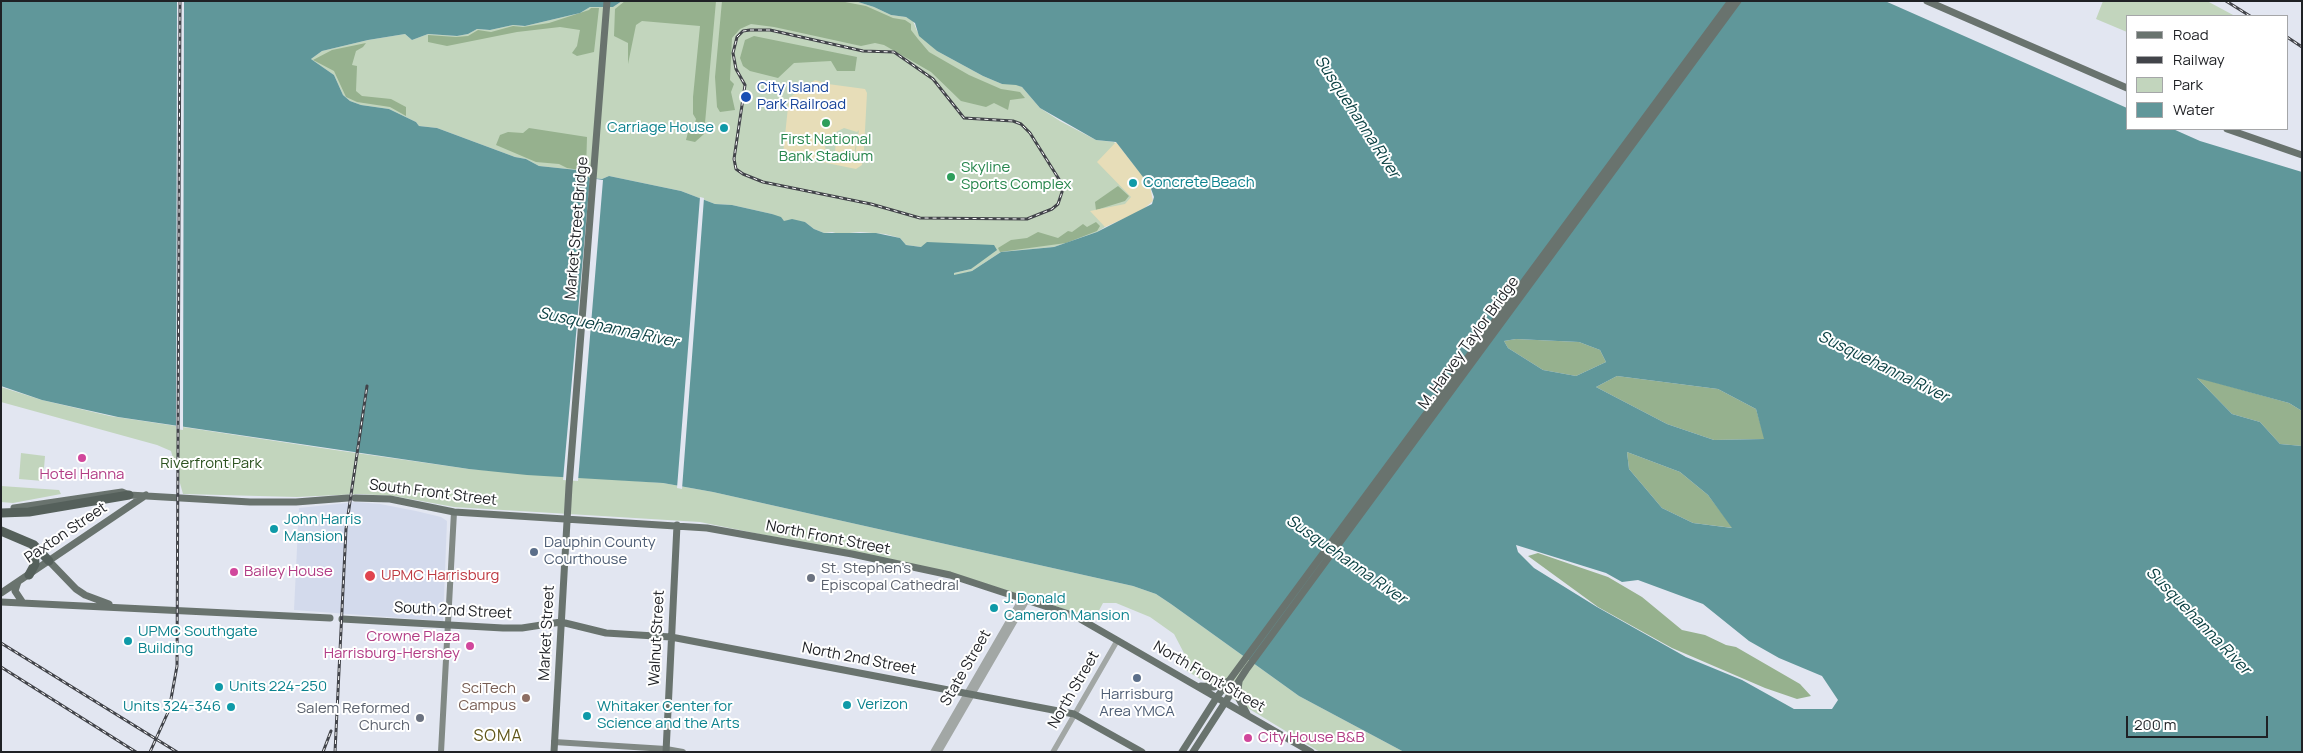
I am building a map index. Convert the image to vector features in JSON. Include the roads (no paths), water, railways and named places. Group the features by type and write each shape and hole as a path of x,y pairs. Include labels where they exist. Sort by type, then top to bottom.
{"highway":[{"path":"1,513 29,512 128,496"},
{"path":"1,531 34,545 49,561"},
{"path":"29,575 35,564 34,545"}],"main road":[{"name":"M. Harvey Taylor Bridge","path":"1243,668 1731,1"},
{"name":"M. Harvey Taylor Bridge","path":"1182,752 1216,698 1243,668 1738,1"},
{"path":"1927,1 2126,88"},
{"name":"Market Street Bridge","path":"569,486 607,4"},
{"path":"2230,130 2302,155"},
{"name":"Market Street","path":"554,752 569,486"},
{"name":"South Front Street","path":"1,509 23,508 122,492 128,496 146,495 250,502 296,502 351,498 390,500 454,512 567,518"},
{"name":"Paxton Street","path":"1,593 146,495"},
{"path":"441,752 454,512"},
{"name":"North Front Street","path":"567,518 707,528 852,554 950,575 1075,616 1311,752"},
{"name":"Walnut Street","path":"666,750 677,526"},
{"path":"49,561 70,584 85,595 126,607"},
{"path":"18,582 16,591 23,602"},
{"path":"1,602 330,618"},
{"name":"South 2nd Street","path":"342,619 522,628 561,622"},
{"name":"North 2nd Street","path":"561,622 606,632 671,637 1074,714 1142,752"},
{"name":"M. Harvey Taylor Bridge","path":"1193,752 1224,702 1236,677"},
{"path":"1196,686 1217,686 1236,677 1237,695 1240,704 1249,716"},
{"path":"554,742 683,752"}],"street":[{"name":"State Street","path":"933,752 1024,599"},
{"name":"North Street","path":"1053,752 1117,641"},
{"name":"State Street","path":"939,752 969,694"}],"water":[{"name":"Susquehanna River","path":"1,1 622,1 613,7 590,7 580,13 525,26 513,25 490,30 477,29 468,34 457,36 428,34 412,40 405,34 368,40 322,51 311,59 334,75 343,95 350,101 361,105 389,109 416,122 419,126 437,128 515,157 526,159 539,166 577,170 590,178 602,179 609,176 681,191 715,204 732,205 772,214 781,217 784,221 792,219 805,222 814,229 824,233 876,233 900,238 906,245 921,247 927,242 994,245 997,250 971,269 954,273 954,275 972,271 1001,252 1054,247 1097,232 1152,204 1154,197 1150,186 1116,142 1096,140 1040,108 1022,87 1002,84 983,76 937,51 919,36 915,23 906,17 891,15 855,1 1885,1 2126,108 2126,130 2175,130 2200,141 2302,172 2302,411 2289,403 2197,378 2232,414 2260,422 2280,444 2302,446 2302,752 1404,752 1299,696 1156,594 1133,586 713,492 663,483 527,475 469,469 118,417 42,400 1,386","holes":["1516,339 1579,342 1600,350 1606,362 1576,376 1543,370 1508,348 1504,341","1617,376 1718,389 1756,409 1764,439 1714,440 1667,424 1596,387","1627,452 1680,472 1708,495 1732,528 1693,523 1662,508 1629,469","1516,545 1606,573 1622,582 1638,580 1703,604 1749,641 1779,658 1822,676 1838,700 1832,709 1794,709 1742,680 1686,657 1597,607 1534,568 1518,552"]}],"railway":[{"path":"150,752 169,710 177,666 180,1"},
{"path":"2226,1 2248,15"},
{"path":"750,30 770,30 863,51 894,52 933,79 964,118 1013,121 1021,124 1030,133 1062,184 1062,192 1058,204 1052,209 1027,219 920,218 871,204 763,182 743,174 736,169 734,159 745,85 736,69 733,53 737,37 743,31 750,30"},
{"path":"2288,38 2302,47"},
{"path":"335,752 346,529 367,386"},
{"path":"1,643 177,752"},
{"path":"1,667 136,752"},
{"path":"323,752 331,731"}],"place":[{"name":"City Island Park Railroad","path":"746,97"},
{"name":"First National Bank Stadium","path":"826,123"},
{"name":"Carriage House","path":"724,128"},
{"name":"Skyline Sports Complex","path":"951,177"},
{"name":"Concrete Beach","path":"1133,183"},
{"name":"Hotel Hanna","path":"82,458"},
{"name":"John Harris Mansion","path":"274,529"},
{"name":"Dauphin County Courthouse","path":"534,552"},
{"name":"Bailey House","path":"234,572"},
{"name":"UPMC Harrisburg","path":"370,576"},
{"name":"St. Stephen’s Episcopal Cathedral","path":"811,578"},
{"name":"J. Donald Cameron Mansion","path":"994,608"},
{"name":"UPMC Southgate Building","path":"128,641"},
{"name":"Crowne Plaza Harrisburg-Hershey","path":"470,646"},
{"name":"Harrisburg Area YMCA","path":"1137,678"},
{"name":"Units 224-250","path":"219,687"},
{"name":"SciTech Campus","path":"526,698"},
{"name":"Verizon","path":"847,705"},
{"name":"Units 324-346","path":"231,707"},
{"name":"Whitaker Center for Science and the Arts","path":"587,716"},
{"name":"Salem Reformed Church","path":"420,718"},
{"name":"City House B&B","path":"1248,738"}],"district":[{"name":"SOMA","path":"498,737"}],"park label":[{"name":"Riverfront Park","path":"211,464"}]}
